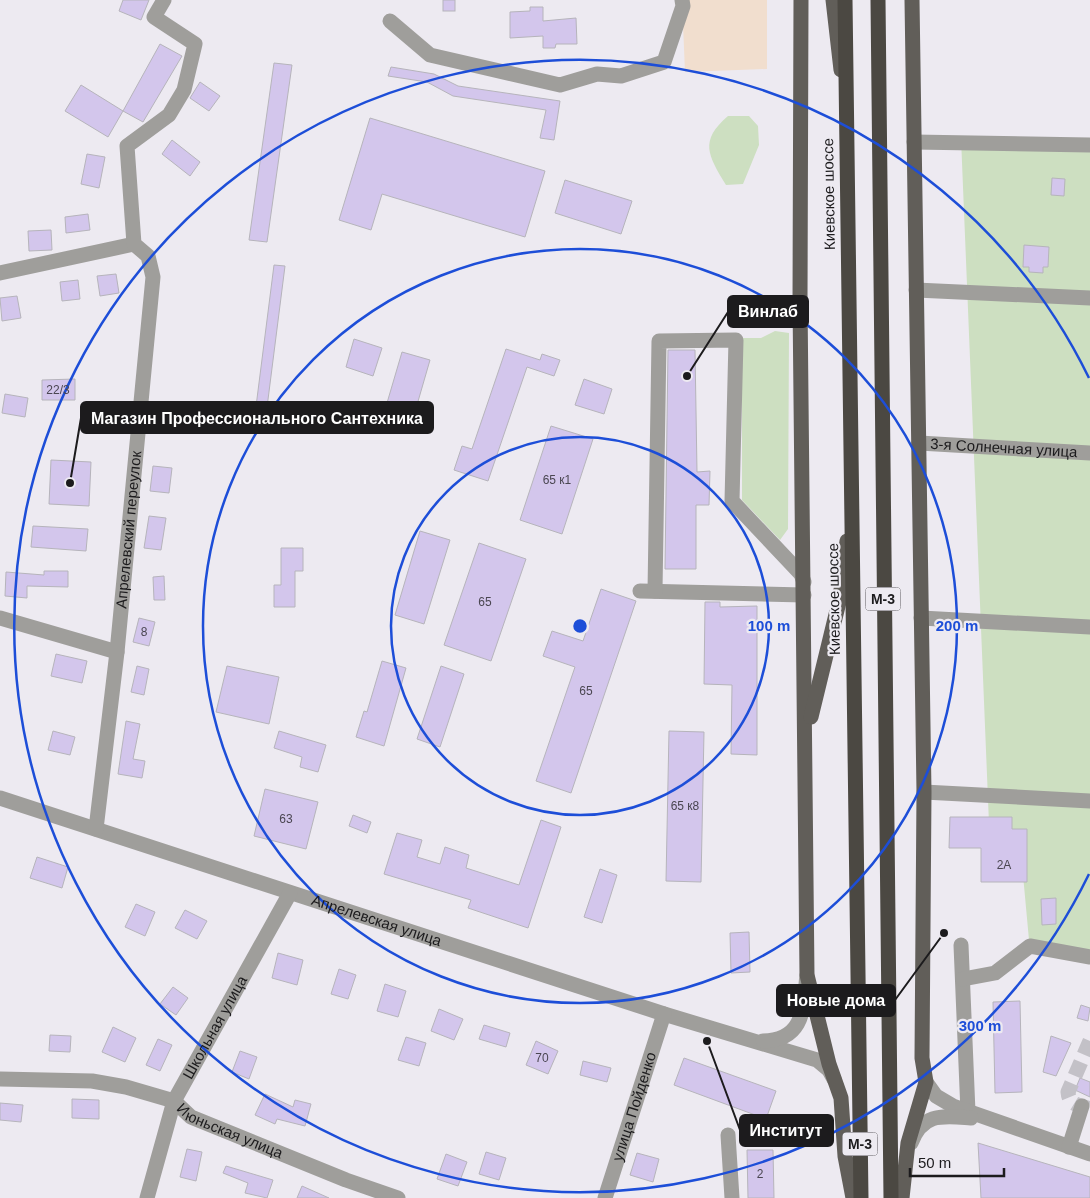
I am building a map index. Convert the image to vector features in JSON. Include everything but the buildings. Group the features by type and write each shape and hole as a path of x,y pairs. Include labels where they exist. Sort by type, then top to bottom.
{"highway":[{"name":"Киевское шоссе","path":"845,0 850,518 861,1198"},
{"name":"М-3","path":"878,0 891,1198"}],"main road":[{"path":"801,0 800,302 807,975 829,1064 838,1086 843,1111 845,1156 853,1198"},
{"path":"833,0 845,95"},
{"path":"902,1198 906,1156 926,1082 922,1058 924,792 912,0"},
{"path":"804,780 812,706 840,598 850,518"}],"street":[{"path":"0,273 134,244 127,146 169,115 184,90 195,44 154,17 164,0"},
{"path":"390,21 430,55 560,85 597,74 621,76 664,62 683,6 682,0"},
{"path":"914,142 1090,145"},
{"name":"Апрелевский переулок","path":"96,829 117,652 153,277 148,256 134,244"},
{"path":"916,290 1090,298"},
{"path":"640,590 655,591 804,588 800,574 732,501 736,340 659,341 655,591"},
{"name":"3-я Солнечная улица","path":"919,443 1090,453"},
{"path":"0,618 117,652"},
{"path":"921,618 1090,627"},
{"path":"924,792 1090,801"},
{"name":"Апрелевская улица","path":"0,798 664,1014 816,1060 829,1070 838,1086"},
{"name":"Школьная улица","path":"147,1198 174,1101 290,893"},
{"path":"961,945 968,1112"},
{"path":"963,979 1002,970 1030,946 1090,958"},
{"path":"754,1042 778,1040 788,1035 797,1026 802,1015 807,975"},
{"name":"улица Пойденко","path":"606,1198 664,1014"},
{"name":"Июньская улица","path":"0,1079 92,1082 126,1087 174,1101 191,1117 346,1180 398,1198"},
{"path":"926,1082 936,1096 968,1112 1090,1154"},
{"path":"1069,1147 1082,1106"},
{"path":"906,1156 916,1131 928,1121 943,1116 986,1119"},
{"path":"728,1135 732,1198"}],"shaded area":[{"path":"682,0 767,0 767,69 685,72"}],"green space":[{"path":"728,116 749,116 758,126 759,145 743,184 726,185 711,157 709,149 713,133"},
{"path":"961,138 1090,143 1090,953 1029,940 1023,875 989,824"},
{"path":"775,331 789,333 788,529 780,540 742,500 742,338 761,338"}],"tunnel":[{"path":"1090,1041 1068,1092 1072,1102 1090,1109"}],"place":[{"name":"Винлаб","path":"687,376"},
{"name":"Магазин Профессионального Сантехника","path":"70,483"},
{"name":"Новые дома","path":"944,933"},
{"name":"Институт","path":"707,1041"}]}
